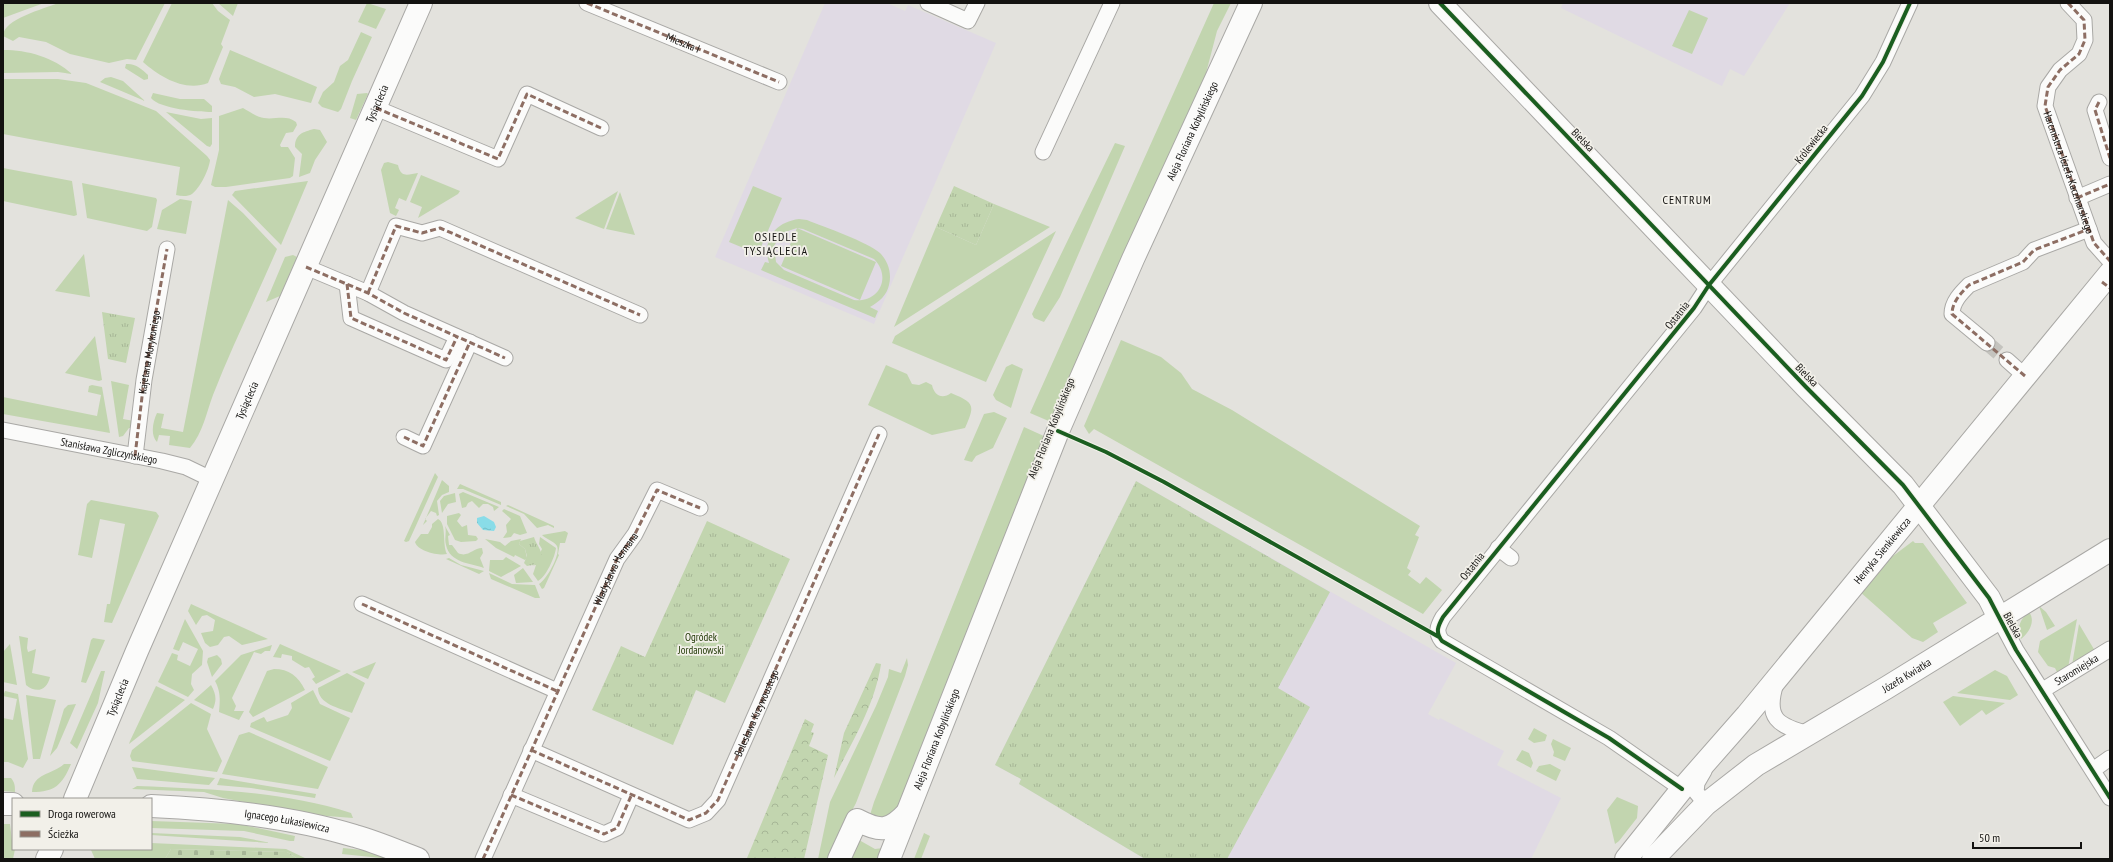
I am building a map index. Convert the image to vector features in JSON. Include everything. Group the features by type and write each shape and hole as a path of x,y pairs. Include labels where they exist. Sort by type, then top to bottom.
{"street":[{"name":"Tysiąclecia","path":"75,798 137,651 421,3"},
{"name":"Mieszka I","path":"587,3 779,82"},
{"path":"928,3 968,21 977,3"},
{"path":"1043,152 1112,3"},
{"name":"Aleja Floriana Kobylińskiego","path":"889,859 1064,417 1137,252 1251,3"},
{"name":"Bielska","path":"1440,3 1806,387 1903,485 1920,505 1989,598 1999,618 2042,690 2110,798"},
{"name":"Królewiecka","path":"1709,285 1873,79 1910,3"},
{"name":"Harcmistrza Józefa Kaczmarskiego","path":"2068,3 2084,20 2085,40 2079,54 2060,70 2048,87 2045,106 2094,243 2110,261"},
{"path":"376,108 498,159 527,94 601,128"},
{"path":"2099,102 2095,110 2110,158"},
{"path":"2078,198 2110,184"},
{"path":"368,293 396,226 422,233 440,228 640,316"},
{"path":"1986,343 1952,314 1952,307 1963,291 1969,285 2023,262 2034,250 2089,229"},
{"name":"Kajetana Morykoniego","path":"135,456 144,380 167,249"},
{"path":"306,267 368,293 404,313 505,358"},
{"name":"Henryka Sienkiewicza","path":"1626,859 1682,789 1726,740 2025,376 2107,281"},
{"path":"347,284 351,318 446,360 463,340"},
{"name":"Ostatnia","path":"1682,789 1608,738 1439,637 1438,627 1443,617 1498,548 1694,308 1709,285"},
{"path":"404,437 423,446 463,340"},
{"path":"2007,360 2025,376"},
{"name":"Stanisława Zgliczyńskiego","path":"3,430 186,467 212,480"},
{"name":"Bolesława Krzywoustego","path":"531,750 631,796 689,820 706,813 718,800 879,434"},
{"name":"Władysława Hermana","path":"483,859 617,559 635,534 657,490 700,508"},
{"path":"1498,548 1511,558"},
{"name":"Józefa Kwiatka","path":"1656,858 1706,804 1756,765 1810,734 2110,550"},
{"path":"362,604 557,691"},
{"name":"Staromiejska","path":"2042,690 2110,649"},
{"path":"1777,678 1772,695 1772,709 1776,719 1784,726 1810,734"},
{"path":"1656,858 1653,848 1657,832 1726,740"},
{"path":"2093,770 2110,758"},
{"path":"1706,804 1696,792 1697,783 1708,764"},
{"path":"511,795 604,834 617,828 631,796"},
{"name":"Ignacego Łukasiewicza","path":"152,806 207,809 279,818 356,836 418,859"},
{"path":"839,859 857,820 881,829 896,825 907,813"},
{"path":"47,859 52,850"},
{"path":"1626,859 1648,853 1656,858"}],"shaded area":[{"path":"825,3 887,3 905,11 908,5 996,43 874,324 715,257"},
{"path":"1563,3 1790,3 1744,76 1730,69 1722,86 1561,8"},
{"path":"1136,481 1456,663 1428,714 1439,720 1440,718 1504,751 1497,765 1561,798 1531,859 1145,859 1019,784 1021,779 995,765"}],"green space":[{"path":"3,3 44,3 3,18"},
{"path":"58,3 165,3 136,60 127,59 109,63 70,54 46,42 19,37 13,41 3,36 5,30 10,25 25,15"},
{"path":"172,3 212,3 218,11 230,20 221,44 223,47 208,83 191,86 173,82 157,73 143,62"},
{"path":"218,3 238,3 233,16"},
{"path":"367,3 386,9 376,29 358,22"},
{"path":"1214,3 1231,3 1217,31 1205,77 1051,422 1030,413"},
{"path":"1689,10 1708,18 1692,54 1672,46"},
{"path":"361,32 372,37 341,109 338,112 322,107 318,103 323,92 334,82 340,66 348,60"},
{"path":"3,50 22,51 40,56 57,63 72,74 58,72 3,73"},
{"path":"230,50 317,87 311,103 275,94 254,97 235,87 221,84 219,79"},
{"path":"126,64 135,65 141,69 148,75 148,79 144,80 125,68"},
{"path":"111,77 123,81 145,101 100,82 105,78"},
{"path":"3,79 58,79 86,83 156,111 210,160 204,178 192,194 186,196 176,195 180,167 3,134"},
{"path":"153,93 180,99 204,99 212,106 212,112 189,110 162,105 151,98"},
{"path":"357,94 368,94 356,120 350,118"},
{"path":"243,108 261,117 288,118 296,122 297,125 293,132 286,133 280,145 281,147 288,147 295,158 293,176 290,178 226,187 215,187 211,185 219,150 219,116"},
{"path":"166,112 201,119 212,118 212,144 210,147 207,146"},
{"path":"314,129 320,130 327,142 315,160 310,173 299,177 302,154 295,147 296,139 300,134"},
{"path":"1115,143 1125,146 1060,297 1044,322 1034,318 1032,314"},
{"path":"388,162 398,165 403,174 409,175 418,173 406,201 399,198 395,208 399,210 396,216 390,213 381,170 384,163"},
{"path":"3,168 72,181 77,215 74,216 3,201"},
{"path":"421,175 460,191 458,194 418,218 422,207 410,202"},
{"path":"308,181 281,245 232,195 235,191"},
{"path":"82,183 156,198 157,200 152,227 147,231 87,218"},
{"path":"753,186 782,198 758,254 729,242"},
{"path":"954,186 994,204 976,245 936,227"},
{"path":"618,191 604,229 575,218"},
{"path":"620,192 635,235 606,229"},
{"path":"180,199 192,201 186,234 157,229 162,210"},
{"path":"228,200 243,213 277,249 228,358 198,436 190,448 169,445 170,436 159,435 157,442 153,436 153,424 157,413 164,414 161,428 183,432"},
{"path":"994,204 1050,227 894,327 936,227 976,245"},
{"path":"799,219 807,220 866,244 883,256 889,268 890,281 888,289 884,295 870,307 878,311 875,318 761,270 765,262 769,263 767,247 772,234 777,228","holes":["797,228 803,229 874,259 882,273 882,281 876,293 863,300 854,300 784,270 776,262 774,246 782,233"]},
{"path":"797,228 876,262 860,300 781,266"},
{"path":"1056,231 986,382 892,343 895,336"},
{"path":"84,254 90,297 55,291"},
{"path":"293,255 297,257 280,296 266,302 285,257"},
{"path":"102,312 135,318 126,363 108,359"},
{"path":"95,336 102,380 99,381 65,373"},
{"path":"1121,340 1161,357 1181,373 1192,389 1232,410 1420,526 1415,535 1419,537 1407,568 1411,571 1408,575 1420,584 1426,577 1442,590 1423,614 1094,429 1089,434 1084,426"},
{"path":"1012,364 1023,369 1011,408 996,400 993,395 1006,367"},
{"path":"886,365 907,374 912,384 919,385 926,382 932,385 933,389 939,395 945,396 951,393 969,402 971,409 965,428 932,435 868,405"},
{"path":"111,381 129,385 123,419 134,421 133,428 129,428 123,436 119,437"},
{"path":"92,385 102,387 110,433 3,414 3,397 97,416 101,395 88,392 89,386"},
{"path":"994,412 1007,418 993,448 976,456 972,462 964,460 984,414"},
{"path":"1024,427 1046,437 897,821 870,815 874,802"},
{"path":"435,473 438,477 409,541 406,542 404,541"},
{"path":"442,480 449,486 449,492 442,495 437,501 439,515 437,516 436,513 431,511 426,517"},
{"path":"1136,481 1330,592 1278,688 1310,707 1227,859 1145,859 1019,784 1021,779 995,765"},
{"path":"460,484 501,502 501,505 463,489 457,489"},
{"path":"463,492 499,507 494,511 493,507 488,504 483,504 479,508 472,501 468,503 466,507 462,508 459,494"},
{"path":"455,493 456,502 448,504 442,513 440,501 444,496"},
{"path":"91,500 156,512 159,516 112,623 104,622 107,604 110,604 125,524 100,519 92,558 78,555 87,504"},
{"path":"508,505 554,526 554,528 548,525 537,528 524,514 506,506"},
{"path":"504,509 520,516 527,533 520,535 514,533 511,537 503,538 507,532 506,525 511,519 502,511"},
{"path":"459,513 461,515 457,521 462,527 467,525 468,535 476,536 478,539 476,541 461,542 455,540 447,524 447,516"},
{"path":"438,519 441,521 447,554 435,554 425,551 415,542 421,534 428,534 432,524"},
{"name":"Ogródek Jordanowski","path":"707,521 790,559 725,703 696,690 673,745 592,710 621,646 645,657"},
{"path":"445,526 450,535 448,536 449,545 452,545 458,553 468,554 476,549 482,548 483,553 480,558 484,568 456,559 448,551 445,543"},
{"path":"565,531 568,533 565,543 560,543 559,555 544,588 542,589 539,584 552,567 558,550 556,544 542,535"},
{"path":"534,537 542,554 542,558 540,562 527,566 524,563 527,556 525,549 519,544 520,541"},
{"path":"540,537 556,548 550,566 538,581 533,574 536,565 530,566 534,565 542,549 539,544"},
{"path":"485,539 500,542 505,546 511,541 521,539 519,544 525,549 527,558 525,560 515,555 514,557 496,548"},
{"path":"1913,541 1915,543 1923,543 1967,603 1933,623 1938,632 1923,642 1912,638 1859,591 1881,565"},
{"path":"506,557 521,566 501,577 489,571 490,560 503,560"},
{"path":"449,558 461,565 484,571 479,574 446,559"},
{"path":"523,568 533,582 516,583 514,575"},
{"path":"489,573 512,584 535,585 540,598 535,598 491,579"},
{"path":"191,604 268,639 242,645 229,636 224,637 218,645 210,647 205,643 201,633 213,631 215,620 207,615 202,616 196,625 188,611"},
{"path":"2039,606 2046,612 2055,626 2047,630"},
{"path":"2029,612 2032,619 2031,627 2027,634 2021,639 2019,632 2020,624"},
{"path":"185,619 203,651 202,665 192,674 191,684 194,690 188,697 158,682 172,653 178,655 177,660 190,666 198,649 183,642 179,651 173,649"},
{"path":"2077,619 2068,668 2058,674 2055,668 2048,666 2038,652 2040,641"},
{"path":"2079,624 2095,651 2072,665"},
{"path":"19,636 28,638 28,652 36,649 32,673 50,677 44,688 38,690 30,688 26,685"},
{"path":"93,638 105,640 86,683 81,682 91,640"},
{"path":"10,644 17,685 3,682 3,652"},
{"path":"280,644 341,671 316,684 312,679 315,677 309,667 305,668 292,660 292,656 282,654 281,658 273,657"},
{"path":"272,645 270,651 265,651 261,654 254,652 232,698 236,706 234,711 244,711 239,720 219,712 220,700 215,681 241,655"},
{"path":"217,655 221,659 222,664 212,677 207,662 208,658"},
{"path":"907,658 908,665 905,676 856,803 827,859 818,859 830,802 876,706 888,677 889,669 901,673"},
{"path":"376,662 368,679 352,672"},
{"path":"876,663 881,664 874,694 862,723 834,778 844,733"},
{"path":"274,669 284,670 292,674 296,677 305,690 253,717 249,712 267,671"},
{"path":"1995,670 2007,676 2018,695 2010,700 1957,693"},
{"path":"101,671 105,671 98,703 77,749 70,743"},
{"path":"347,673 365,683 352,713 325,702 321,698 318,688"},
{"path":"211,685 215,697 213,709 194,700"},
{"path":"156,686 185,700 129,744 130,741"},
{"path":"313,690 320,704 350,718 330,761 250,727 251,723 264,717 267,722 288,715 292,708 291,703"},
{"path":"5,691 18,694 28,759 23,768 8,762 3,762 3,718 13,720 17,699 3,696"},
{"path":"26,695 56,700 40,759 33,759"},
{"path":"1953,696 2005,703 1986,715 1982,710 1960,726 1943,702"},
{"path":"191,703 211,714 207,729 222,761 217,772 132,761 130,756 132,750"},
{"path":"76,704 57,748 50,756 64,709 68,705"},
{"path":"805,719 814,724 811,732 814,733 809,746 828,755 804,859 749,859 747,858"},
{"path":"1534,728 1547,735 1545,741 1534,743 1528,739"},
{"path":"249,732 328,767 318,789 222,774 239,735"},
{"path":"1553,739 1571,748 1565,761 1553,756 1554,752 1551,744"},
{"path":"1522,750 1529,753 1533,763 1531,768 1516,760"},
{"path":"64,764 71,764 61,782 57,786 47,791 32,792 33,786 39,778"},
{"path":"1550,764 1561,770 1556,781 1536,771 1539,766"},
{"path":"132,767 215,778 209,785 137,779"},
{"path":"3,778 11,778 15,792 3,791"},
{"path":"220,778 316,794 315,798 251,788 217,785"},
{"path":"137,786 245,792 299,800 351,813 353,818 314,815 223,798 204,792 132,789"},
{"path":"1617,797 1638,806 1637,818 1615,844 1607,810"},
{"path":"152,821 238,824 295,836 294,841 290,841 244,831 152,828"},
{"path":"3,824 10,824 12,850 15,850 13,859 3,859"},
{"path":"152,833 240,837 271,843 152,835"},
{"path":"924,833 930,836 921,859 914,859"},
{"path":"859,840 875,849 883,848 878,859 852,859"},
{"path":"152,843 286,849 307,859 298,859 287,852 171,849 165,859 95,859 91,850 152,850"},
{"path":"343,848 372,851 391,859 342,854"},
{"path":"171,849 287,852 298,859 165,859"}],"water":[{"path":"484,516 494,522 496,527 494,531 483,530 477,523 477,518"}],"tunnel":[{"path":"1987,343 2007,360"}],"marked path":[{"path":"587,3 779,82"},
{"path":"2068,3 2084,20 2085,40 2079,54 2060,70 2048,87 2045,106 2094,243 2110,261"},
{"path":"376,108 498,159 527,94 601,128"},
{"path":"2099,102 2095,110 2110,158"},
{"path":"2077,198 2110,184"},
{"path":"368,293 396,226 422,233 440,228 640,315"},
{"path":"2025,376 1952,314 1955,302 1969,285 2023,262 2034,250 2089,229"},
{"path":"135,456 144,380 167,249"},
{"path":"306,267 368,293 404,313 505,358"},
{"path":"2102,282 2110,288"},
{"path":"347,284 351,318 446,360 457,337"},
{"path":"404,437 423,446 470,342"},
{"path":"531,750 689,820 706,813 718,800 879,434"},
{"path":"483,859 617,559 635,534 657,490 700,508"},
{"path":"362,604 557,691"},
{"path":"511,795 604,834 617,828 631,796"}],"cycle path":[{"path":"1440,3 1806,387 1903,485 1989,598 2016,650 2110,798"},
{"path":"1682,789 1609,738 1442,641 1438,635 1439,626 1443,617 1694,308 1709,285 1862,96 1883,62 1910,3"},
{"path":"1058,431 1106,452 1164,482 1439,637"}],"district":[{"name":"CENTRUM","path":"1687,199"},
{"name":"OSIEDLE TYSIĄCLECIA","path":"776,243"}]}
